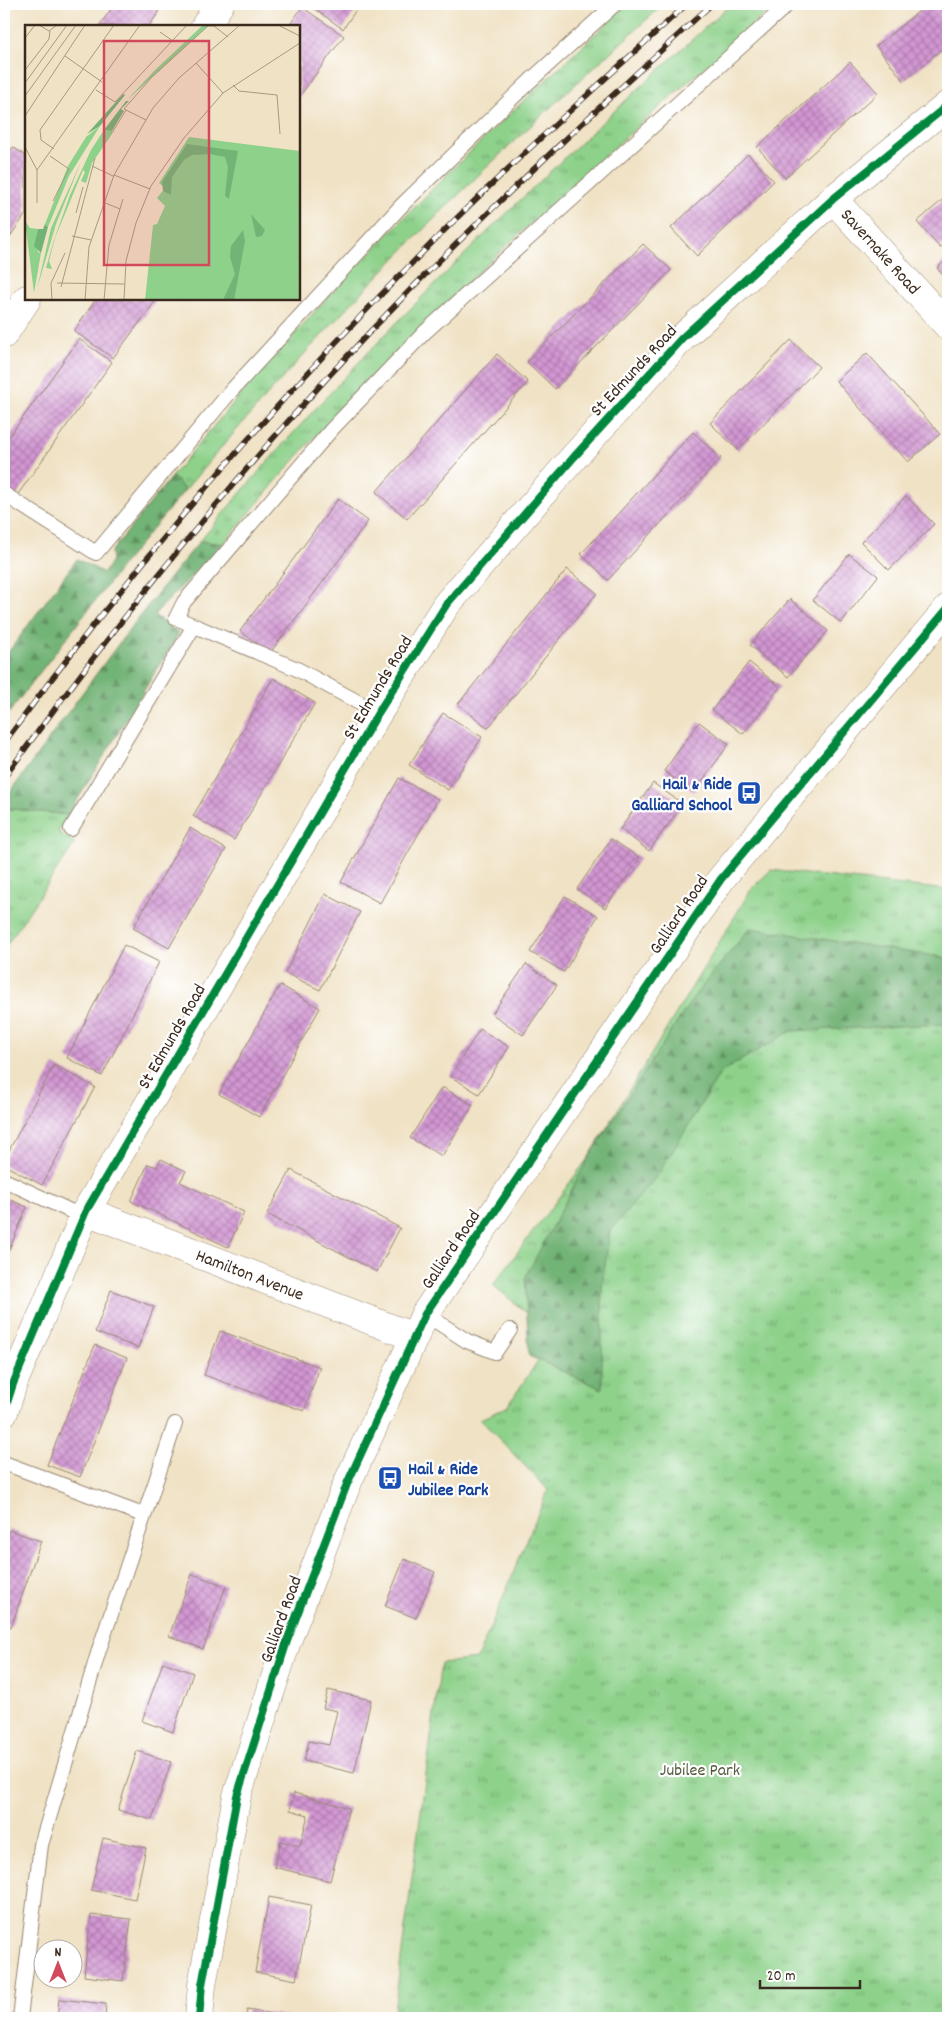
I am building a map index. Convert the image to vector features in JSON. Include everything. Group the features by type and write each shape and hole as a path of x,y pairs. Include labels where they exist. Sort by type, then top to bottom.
{"street":[{"path":"206,25 220,4"},
{"name":"St Edmunds Road","path":"4,1412 13,1384 84,1214 378,713 446,605 574,457 682,338 833,199 948,105"},
{"name":"Savernake Road","path":"833,199 948,326"},
{"path":"4,334 26,300"},
{"name":"Galliard Road","path":"199,2018 202,1985 237,1796 287,1641 347,1484 419,1325 720,879 948,608"},
{"name":"Hamilton Avenue","path":"84,1214 419,1325"}],"lane":[{"path":"4,494 96,553 231,390 403,204 531,80 615,4"},
{"path":"378,713 297,669 176,618 184,602 332,429 432,326 788,4"},
{"path":"71,829 194,626"},
{"path":"4,1180 84,1214"},
{"path":"419,1325 495,1352 510,1330"},
{"path":"20,2018 40,1845 143,1516 175,1424"},
{"path":"4,1463 143,1516"}],"green space":[{"path":"628,4 664,4 511,144 391,262 300,358 185,490 172,476 228,409 315,312 431,190"},
{"path":"731,4 776,4 568,189 416,332 330,420 223,544 200,541 261,469 389,330 523,197"},
{"path":"172,476 185,490 125,562 4,719 4,658 77,559 104,573 112,560 111,552"},
{"path":"200,541 223,544 154,615 179,633 68,815 4,808 4,801 100,669"},
{"path":"4,808 68,815 58,832 75,843 4,949"},
{"name":"Jubilee Park","path":"771,870 948,890 948,2018 393,2018 441,1663 477,1659 548,1490 480,1419 507,1407 543,1353 547,1330 493,1285 589,1157 752,888"},
{"path":"750,928 948,958 948,1024 791,1031 721,1072 658,1175 610,1231 602,1286 602,1389 529,1356 525,1278 589,1157 695,995"}],"building":[{"path":"115,4 147,4 159,12 150,25 100,25"},
{"path":"360,4 343,29 309,5"},
{"path":"928,4 948,4 948,44 904,81 876,46"},
{"path":"302,7 344,36 300,96 300,25 290,25"},
{"path":"850,62 878,93 785,178 757,147"},
{"path":"13,147 25,155 25,215 4,245 4,161"},
{"path":"748,154 774,181 697,256 671,228"},
{"path":"948,195 948,241 940,248 917,222"},
{"path":"643,244 671,270 555,389 527,362"},
{"path":"948,258 948,281 937,268"},
{"path":"95,300 156,300 113,358 74,331"},
{"path":"79,339 112,362 16,497 4,489 4,444"},
{"path":"791,340 819,367 738,450 710,423"},
{"path":"867,353 940,434 908,462 836,381"},
{"path":"497,354 528,382 407,519 376,492"},
{"path":"693,432 721,458 608,580 581,554"},
{"path":"906,496 934,524 889,570 861,542"},
{"path":"338,499 368,521 270,653 240,631"},
{"path":"849,554 878,576 841,623 813,600"},
{"path":"567,569 597,593 488,728 458,704"},
{"path":"790,599 828,631 788,677 750,645"},
{"path":"749,662 780,687 743,734 712,710"},
{"path":"273,678 315,703 234,840 193,816"},
{"path":"443,713 482,737 448,790 409,765"},
{"path":"699,722 729,744 694,792 664,771"},
{"path":"399,778 438,799 380,903 341,882"},
{"path":"653,783 683,804 649,851 620,829"},
{"path":"190,828 226,849 169,948 133,928"},
{"path":"611,839 640,858 605,908 577,889"},
{"path":"325,894 360,912 320,990 285,973"},
{"path":"565,896 598,916 564,972 530,952"},
{"path":"124,945 159,962 102,1076 67,1058"},
{"path":"526,964 557,985 523,1035 492,1014"},
{"path":"280,985 320,1008 259,1117 219,1094"},
{"path":"480,1029 509,1047 479,1094 450,1076"},
{"path":"54,1065 95,1087 42,1185 4,1165 4,1160"},
{"path":"442,1087 473,1105 442,1156 410,1138"},
{"path":"161,1159 186,1171 180,1182 244,1212 228,1247 131,1201 148,1164 157,1167"},
{"path":"291,1170 400,1228 377,1272 267,1214"},
{"path":"4,1197 27,1207 4,1262"},
{"path":"111,1290 154,1307 138,1348 95,1332"},
{"path":"220,1331 320,1367 304,1411 204,1375"},
{"path":"95,1345 127,1358 80,1477 47,1465"},
{"path":"9,1530 41,1541 11,1627 4,1624 4,1545"},
{"path":"404,1559 435,1572 416,1618 385,1606"},
{"path":"192,1574 226,1586 203,1649 169,1636"},
{"path":"163,1662 193,1673 173,1732 142,1721"},
{"path":"328,1690 371,1700 354,1773 304,1761 309,1741 329,1745 337,1711 323,1708"},
{"path":"137,1751 171,1762 152,1820 118,1810"},
{"path":"294,1793 349,1808 330,1881 274,1867 281,1841 300,1846 308,1815 290,1810"},
{"path":"103,1838 146,1848 135,1899 91,1890"},
{"path":"269,1897 311,1905 296,1980 255,1972"},
{"path":"91,1915 131,1919 123,1981 84,1976"},
{"path":"59,1999 106,2004 105,2018 57,2018"},
{"path":"247,2010 291,2017 291,2018 246,2018"}],"railway":[{"path":"4,743 111,602 167,534 284,399 344,334 405,270 495,181 687,4"},
{"path":"4,778 148,588 249,467 354,349 409,291 521,181 712,4"}],"cycle path":[{"path":"4,1412 13,1384 86,1211 378,713 446,605 574,457 682,338 833,199 948,105"},
{"path":"199,2018 202,1985 237,1796 287,1641 347,1484 425,1314 721,879 948,608"}],"place":[{"name":"Hail & Ride Galliard School","path":"749,793"},
{"name":"Hail & Ride Jubilee Park","path":"390,1478"}]}
